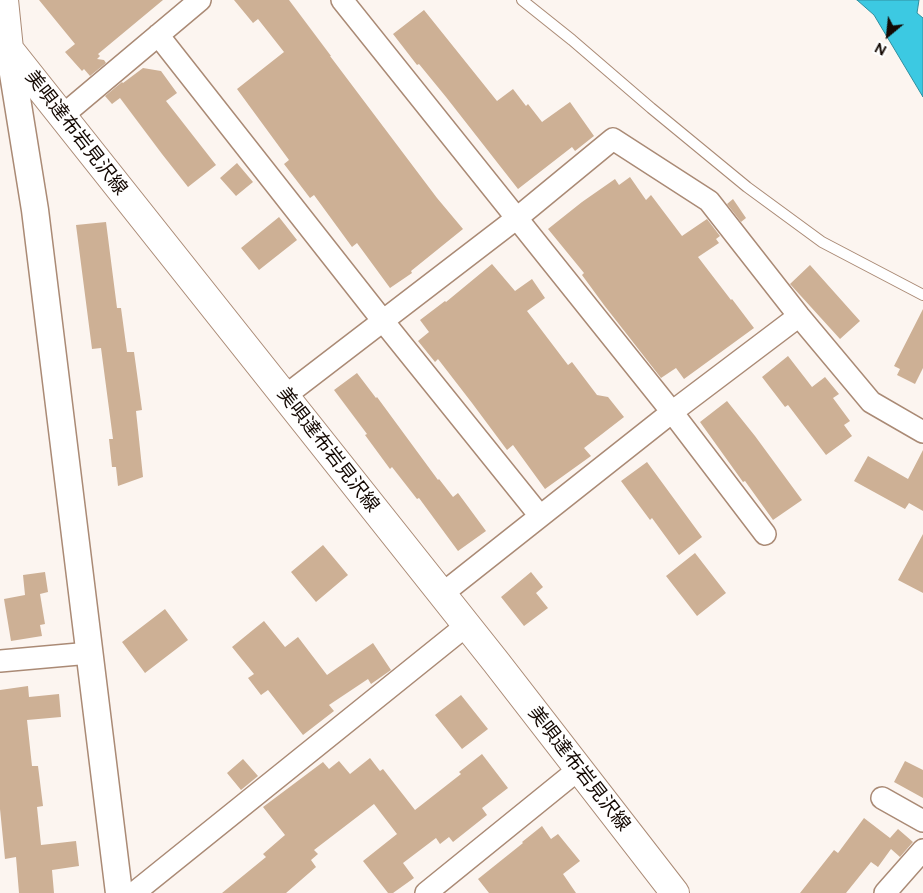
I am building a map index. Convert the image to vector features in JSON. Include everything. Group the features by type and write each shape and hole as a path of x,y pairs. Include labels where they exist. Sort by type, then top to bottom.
{"main road":[{"path":"4,0 5,50"},
{"name":"美唄達布岩見沢線","path":"5,50 62,116 285,396 467,625 675,893"}],"street":[{"path":"62,116 200,0"},
{"path":"342,0 672,412 765,534"},
{"path":"158,35 383,321 540,516"},
{"path":"5,50 35,210 119,893"},
{"path":"285,396 517,218 613,139 709,201 799,316 871,402 923,432"},
{"path":"442,594 672,412 799,316"},
{"path":"134,893 467,625"},
{"path":"0,661 90,653"},
{"path":"426,893 448,886 579,769"},
{"path":"882,798 923,821"},
{"path":"884,893 923,850"}],"lane":[{"path":"522,0 747,187 822,242 923,295"}],"water":[{"path":"857,0 919,0 917,13 923,18 923,97 874,15"}],"building":[{"path":"39,0 163,0 98,54 100,56 97,59 104,60 106,63 90,76 84,69 82,71 65,52 75,44"},
{"path":"234,0 289,0 437,198 463,229 411,271 412,273 390,288 357,243 352,247 314,195 310,198 284,164 289,160 237,89 284,52 258,19 253,23"},
{"path":"424,10 497,101 513,89 542,122 570,102 594,136 575,151 572,147 518,189 446,97 419,64 417,65 393,34"},
{"path":"143,68 161,71 177,93 166,101 216,165 188,187 120,98 112,104 105,96"},
{"path":"237,163 253,182 236,196 220,178"},
{"path":"630,177 646,200 651,195 682,236 707,219 720,236 716,239 719,243 698,257 754,328 684,379 676,368 661,378 582,275 584,273 548,229 615,179 619,185"},
{"path":"733,199 746,218 741,222 727,204"},
{"path":"279,217 297,240 259,270 241,248"},
{"path":"106,222 117,308 121,308 127,352 134,352 142,410 136,411 143,477 118,486 116,467 112,467 109,439 113,439 101,348 92,349 76,225"},
{"path":"492,264 515,291 532,279 545,298 527,311 568,365 572,362 597,395 608,397 624,417 584,448 591,456 545,489 513,445 507,450 438,359 435,362 418,341 429,332 420,320 446,302"},
{"path":"810,265 860,321 840,339 790,284"},
{"path":"923,309 923,368 915,384 897,375 900,369 894,366"},
{"path":"788,356 812,387 825,377 839,394 833,398 850,421 844,425 852,436 826,455 788,405 785,407 762,377"},
{"path":"357,373 438,480 453,497 458,493 486,531 458,551 419,498 417,499 392,467 390,469 334,390"},
{"path":"727,401 802,500 773,520 700,422"},
{"path":"923,450 923,511 909,503 905,509 854,481 868,456 908,479"},
{"path":"647,462 702,537 679,555 652,518 650,520 621,481"},
{"path":"923,534 923,593 898,580"},
{"path":"323,545 348,575 316,602 291,572"},
{"path":"695,553 726,593 697,616 666,576"},
{"path":"45,572 48,592 40,594 45,624 40,625 42,636 11,641 4,599 25,595 23,575"},
{"path":"531,572 543,587 536,593 548,608 524,626 501,597"},
{"path":"165,609 188,640 145,673 122,642"},
{"path":"264,621 285,647 298,637 327,675 373,643 391,670 371,684 368,679 329,705 334,711 303,735 268,690 261,695 248,678 254,674 232,647"},
{"path":"28,686 29,697 59,694 61,717 27,720 32,766 38,766 43,806 37,807 41,845 76,841 79,866 52,870 54,893 19,893 16,857 5,859 0,809 0,690"},
{"path":"461,695 488,729 462,749 435,715"},
{"path":"482,754 508,788 482,808 487,815 453,842 449,837 440,844 436,838 403,863 414,878 393,893 388,893 363,861 397,834 374,804 314,850 318,854 311,860 316,867 286,893 222,893 266,857 263,854 285,835 263,807 323,762 329,769 339,761 350,774 370,758 380,771 383,769 415,810 461,774 459,772"},
{"path":"243,759 258,776 241,790 227,773"},
{"path":"905,761 923,770 923,798 894,782"},
{"path":"864,818 890,838 898,829 913,842 900,857 891,849 878,867 871,862 846,893 800,893 834,850 838,853"},
{"path":"542,826 551,839 558,834 580,861 563,874 576,893 489,893 478,879"}]}
